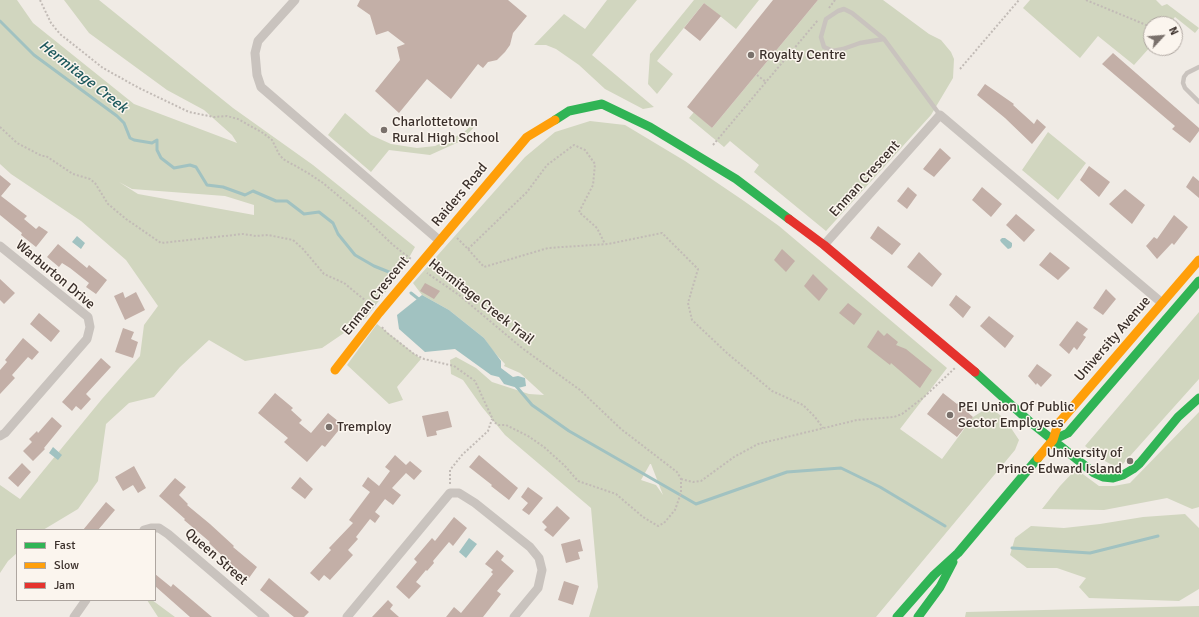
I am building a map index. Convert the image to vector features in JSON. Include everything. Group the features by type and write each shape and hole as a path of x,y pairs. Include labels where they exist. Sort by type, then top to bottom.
{"street":[{"name":"Raiders Road","path":"295,0 258,41 255,53 257,75 261,87 440,241 527,136 569,111 602,104 650,127 736,179 824,245"},
{"name":"Enman Crescent","path":"824,245 940,115"},
{"path":"940,115 1162,303"},
{"name":"Enman Crescent","path":"335,370 379,313 440,241"},
{"path":"824,245 962,360 1029,421 1094,473 1103,477 1113,478 1123,475 1140,463 1178,417 1199,398"},
{"name":"Warburton Drive","path":"0,247 88,317 90,328 88,339 5,433 0,436"},
{"name":"University Avenue","path":"897,617 934,575 958,553 1053,440 1058,424 1199,260"},
{"name":"University Avenue","path":"1053,440 1068,433 1199,281"},
{"path":"347,617 450,493 459,493 475,503 530,547 539,558 542,570 538,588 514,617"},
{"name":"Queen Street","path":"148,529 159,528 168,534 265,617"},
{"name":"University Avenue","path":"918,617 940,586 958,553"},
{"path":"74,617 85,601"}],"lane":[{"path":"884,39 860,43 833,51 824,47 821,37 826,19 844,9 852,13 884,39 940,115"},
{"path":"1199,67 1187,73 1184,77 1183,83 1185,88 1199,102"}],"path":[{"name":"Hermitage Creek Trail","path":"40,0 51,23 60,34 103,68 139,88 188,112 214,117 227,116 238,119 263,133 272,140 283,160 323,183 415,262"},
{"path":"825,12 835,0"},
{"path":"960,69 1019,0"},
{"path":"1086,0 1143,24"},
{"path":"714,145 820,18"},
{"path":"757,75 766,82"},
{"path":"0,127 17,142 42,156 46,156 73,174 90,179 95,183 108,204 154,240 161,243 170,243 178,240 243,234 256,236 268,235 293,240 303,249 324,274 344,283 366,301 372,308"},
{"path":"468,249 527,192 547,165 574,145 585,150 595,164 593,184 579,212 597,228 605,244"},
{"path":"448,230 484,267 548,248 605,244 662,233 698,269 688,303 692,320 727,353 772,391 803,405 823,428"},
{"name":"Hermitage Creek Trail","path":"424,271 459,295 522,348 580,390 621,429 677,472 680,478"},
{"path":"379,324 386,332 414,354 424,359 454,366 475,381 494,422 499,425 506,425 528,436 544,447 564,465 578,481 616,494 643,517 658,526 664,523 675,510 681,493 680,478 693,482 701,481 734,456 758,444 857,420 894,417 902,414 924,397 962,360"},
{"path":"450,493 450,470 462,455 488,432 493,419"}],"green space":[{"path":"0,0 17,0 33,23 134,104 237,143 232,135 204,110 167,90 89,33 64,0 99,0 233,108 313,165 415,247 402,270 366,318 322,348 245,361 209,340 180,367 154,397 129,403 106,424 98,481 78,509 45,529 16,529 16,554 8,561 0,573 0,485 20,499 102,399 140,356 144,325 158,306 126,260 81,221 11,174 0,164","holes":["119,182 132,189 225,196 254,205 254,215 138,194"]},
{"path":"607,0 637,0 592,55 654,107 643,109 605,89 579,65 556,49 546,45 534,45 564,14 585,29"},
{"path":"694,0 759,0 736,29 704,3 657,61 673,74 657,94 648,84 650,54"},
{"path":"818,0 883,0 929,34 941,40 951,52 954,59 953,78 931,115 826,231 754,172 759,165 730,141 724,147 689,118 694,112 712,128"},
{"path":"1030,0 1156,0 1162,6 1167,4 1183,16 1143,16 1143,55 1134,65 1098,36 1080,58 1023,8"},
{"path":"1183,16 1199,28 1195,33 1183,23"},
{"path":"345,113 371,135 391,144 417,148 435,146 463,133 476,121 478,123 461,141 430,155 389,150 371,172 328,135"},
{"path":"590,121 625,125 685,161 779,226 947,368 900,429 942,459 973,417 989,407 1000,415 1019,440 1015,450 876,617 589,617 598,587 591,508 505,435 482,407 463,380 451,374 450,360 456,357 476,368 492,382 529,394 544,395 520,373 504,366 505,364 484,338 449,310 422,295 413,283 525,157 555,132","holes":["651,464 663,495 656,485 641,480"]},
{"path":"1048,132 1086,163 1058,200 1022,170"},
{"path":"1199,312 1199,379 1122,465 1114,466 1103,460 1085,446"},
{"path":"377,324 421,359 397,387 403,400 389,404 347,365"},
{"path":"1199,412 1199,507 1192,509 1167,498 1104,510 1042,509 1076,469 1099,486 1114,486 1130,483"},
{"path":"1185,514 1199,528 1199,589 1179,601 1089,598 1079,587 1086,578 1057,568 1027,568 1010,555 1015,538 1031,526 1064,528 1143,517"},
{"path":"148,601 153,601 175,617 158,617"},
{"path":"1199,606 1199,617 965,617 966,612"}],"water":[{"path":"77,236 85,243 81,249 72,242"},
{"path":"1005,238 1012,243 1011,248 1008,249 1001,242 1000,240"},
{"path":"422,295 449,310 484,338 501,361 501,368 513,377 518,376 525,378 526,386 518,388 504,384 499,377 491,375 455,349 425,352 399,329 397,315"},
{"path":"53,447 62,455 58,460 49,453"},
{"path":"469,538 477,544 466,558 459,552"}],"building":[{"path":"360,0 508,0 527,16 513,33 510,45 505,52 497,60 488,62 483,68 478,64 451,99 427,79 399,113 375,91 400,60 397,47 405,44 388,31 376,35 370,15 357,6"},
{"name":"Royalty Centre","path":"773,0 818,0 712,128 687,107"},
{"path":"704,3 721,16 700,41 684,28"},
{"path":"1113,53 1199,128 1199,131 1190,143 1172,129 1175,126 1102,64"},
{"path":"985,84 1014,104 1013,105 1034,124 1037,119 1046,127 1032,144 1005,118 977,95"},
{"path":"940,148 951,158 934,177 923,169"},
{"path":"1089,166 1110,182 1099,197 1080,180"},
{"path":"0,175 11,184 1,196 27,216 24,219 36,229 39,226 48,232 36,247 0,215"},
{"path":"1193,176 1199,181 1199,198 1186,187"},
{"path":"908,187 917,195 907,209 897,201"},
{"path":"982,187 1002,204 991,217 972,200"},
{"path":"1125,189 1145,205 1132,224 1109,204"},
{"path":"1016,214 1035,230 1024,242 1006,225"},
{"path":"1174,215 1188,227 1174,245 1172,243 1157,259 1146,246 1154,237 1157,239"},
{"path":"878,226 901,244 892,255 870,238"},
{"path":"58,244 87,268 89,265 107,280 96,294 86,287 89,283 70,268 62,263 59,267 47,257"},
{"path":"782,249 795,261 786,272 774,260"},
{"path":"919,252 942,274 932,287 907,267"},
{"path":"1050,252 1070,268 1058,280 1039,265"},
{"path":"813,274 828,289 819,301 804,286"},
{"path":"0,279 15,293 4,304 0,300"},
{"path":"425,283 440,291 434,299 420,291"},
{"path":"1106,289 1116,299 1103,315 1093,308"},
{"path":"123,292 125,298 136,292 145,310 125,320 114,296"},
{"path":"956,295 971,307 963,318 949,305"},
{"path":"848,303 862,314 854,325 839,313"},
{"path":"39,313 60,331 51,342 30,324"},
{"path":"989,316 1014,336 1005,348 980,326"},
{"path":"1077,321 1088,329 1083,335 1086,337 1077,350 1074,347 1069,354 1059,345"},
{"path":"123,328 134,332 131,339 138,342 133,358 115,352"},
{"path":"878,330 884,336 887,333 898,342 896,345 906,349 932,370 920,388 891,363 890,365 867,347"},
{"path":"23,338 39,352 32,360 28,357 12,375 15,378 0,394 0,370 7,362 5,360"},
{"path":"101,358 111,367 86,394 91,399 81,410 76,406 72,411 62,402"},
{"path":"1037,364 1052,375 1041,387 1037,383 1036,385 1028,376"},
{"name":"Tremploy","path":"275,393 293,408 291,410 302,420 299,423 311,433 328,413 343,425 325,447 322,445 307,462 284,442 288,438 258,413"},
{"name":"PEI Union Of Public Sector Employees","path":"943,393 957,404 959,402 967,408 965,410 973,417 957,437 927,414"},
{"path":"448,411 452,427 436,431 437,435 427,437 422,416"},
{"path":"52,417 62,426 44,448 45,449 33,461 23,451 32,442 29,439 37,431 38,433"},
{"path":"395,455 406,465 410,461 422,471 414,480 406,473 392,488 401,495 393,505 385,499 375,512 380,516 375,523 370,519 356,537 358,539 348,550 353,555 330,580 324,575 319,581 310,573 331,550 329,548 353,523 349,520 370,492 362,486 368,477 379,486 390,471 385,467"},
{"path":"479,455 518,488 509,500 469,467"},
{"path":"22,463 31,472 18,487 8,478"},
{"path":"134,466 146,488 138,493 133,485 123,491 115,477"},
{"path":"300,477 313,489 305,499 291,488"},
{"path":"175,478 186,487 179,495 188,504 187,505 257,567 249,578 232,565 209,543 210,542 159,496"},
{"path":"528,487 543,498 529,515 522,510 528,503 521,497"},
{"path":"106,502 115,510 99,529 84,529"},
{"path":"557,506 570,518 553,537 544,530 547,527 542,522"},
{"path":"454,517 467,528 453,546 449,542 433,561 434,563 416,582 421,586 409,599 396,587 417,562 414,559 432,538 435,541"},
{"path":"580,539 583,551 578,552 580,559 566,563 561,544"},
{"path":"497,550 504,556 501,560 514,571 497,591 501,594 483,617 446,617 454,607 461,613 493,574 491,572 493,570 485,564"},
{"path":"156,575 171,587 173,584 212,617 190,617 156,587"},
{"path":"269,578 309,612 304,617 294,617 260,590"},
{"path":"564,581 579,586 573,605 558,600"},
{"path":"388,600 393,605 390,609 399,617 372,617"}],"waterway":[{"name":"Hermitage Creek","path":"0,21 34,55 117,116 124,123 130,138 152,143 157,140 157,150 161,158 174,168 190,165 196,167 207,185 223,187 245,195 253,191 276,201 287,201 304,214 319,212 333,223 338,234 355,255 374,266 394,274"},
{"path":"411,293 421,301"},
{"path":"516,386 532,405 569,431 696,504 787,472 841,468 880,487 945,526"},
{"path":"1012,548 1090,553 1158,536"}],"traffic: fast":[{"path":"555,120 569,111 602,104 650,127 736,179 789,219"},
{"path":"1053,440 1068,433 1199,281"},
{"path":"975,372 1029,421 1094,473 1103,477 1113,478 1123,475 1133,469 1140,463 1178,417 1199,398"},
{"path":"897,617 934,575 958,553 1038,458"},
{"path":"918,617 940,587 953,562"}],"traffic: slow":[{"path":"335,370 379,313 527,137 555,120"},
{"path":"1038,458 1053,440 1058,424 1199,260"}],"traffic: jam":[{"path":"789,219 824,245 975,372"}],"place":[{"name":"Royalty Centre","path":"751,55"},
{"name":"Charlottetown Rural High School","path":"384,130"},
{"name":"PEI Union Of Public Sector Employees","path":"950,415"},
{"name":"Tremploy","path":"329,427"},
{"name":"University of Prince Edward Island","path":"1130,461"}]}
